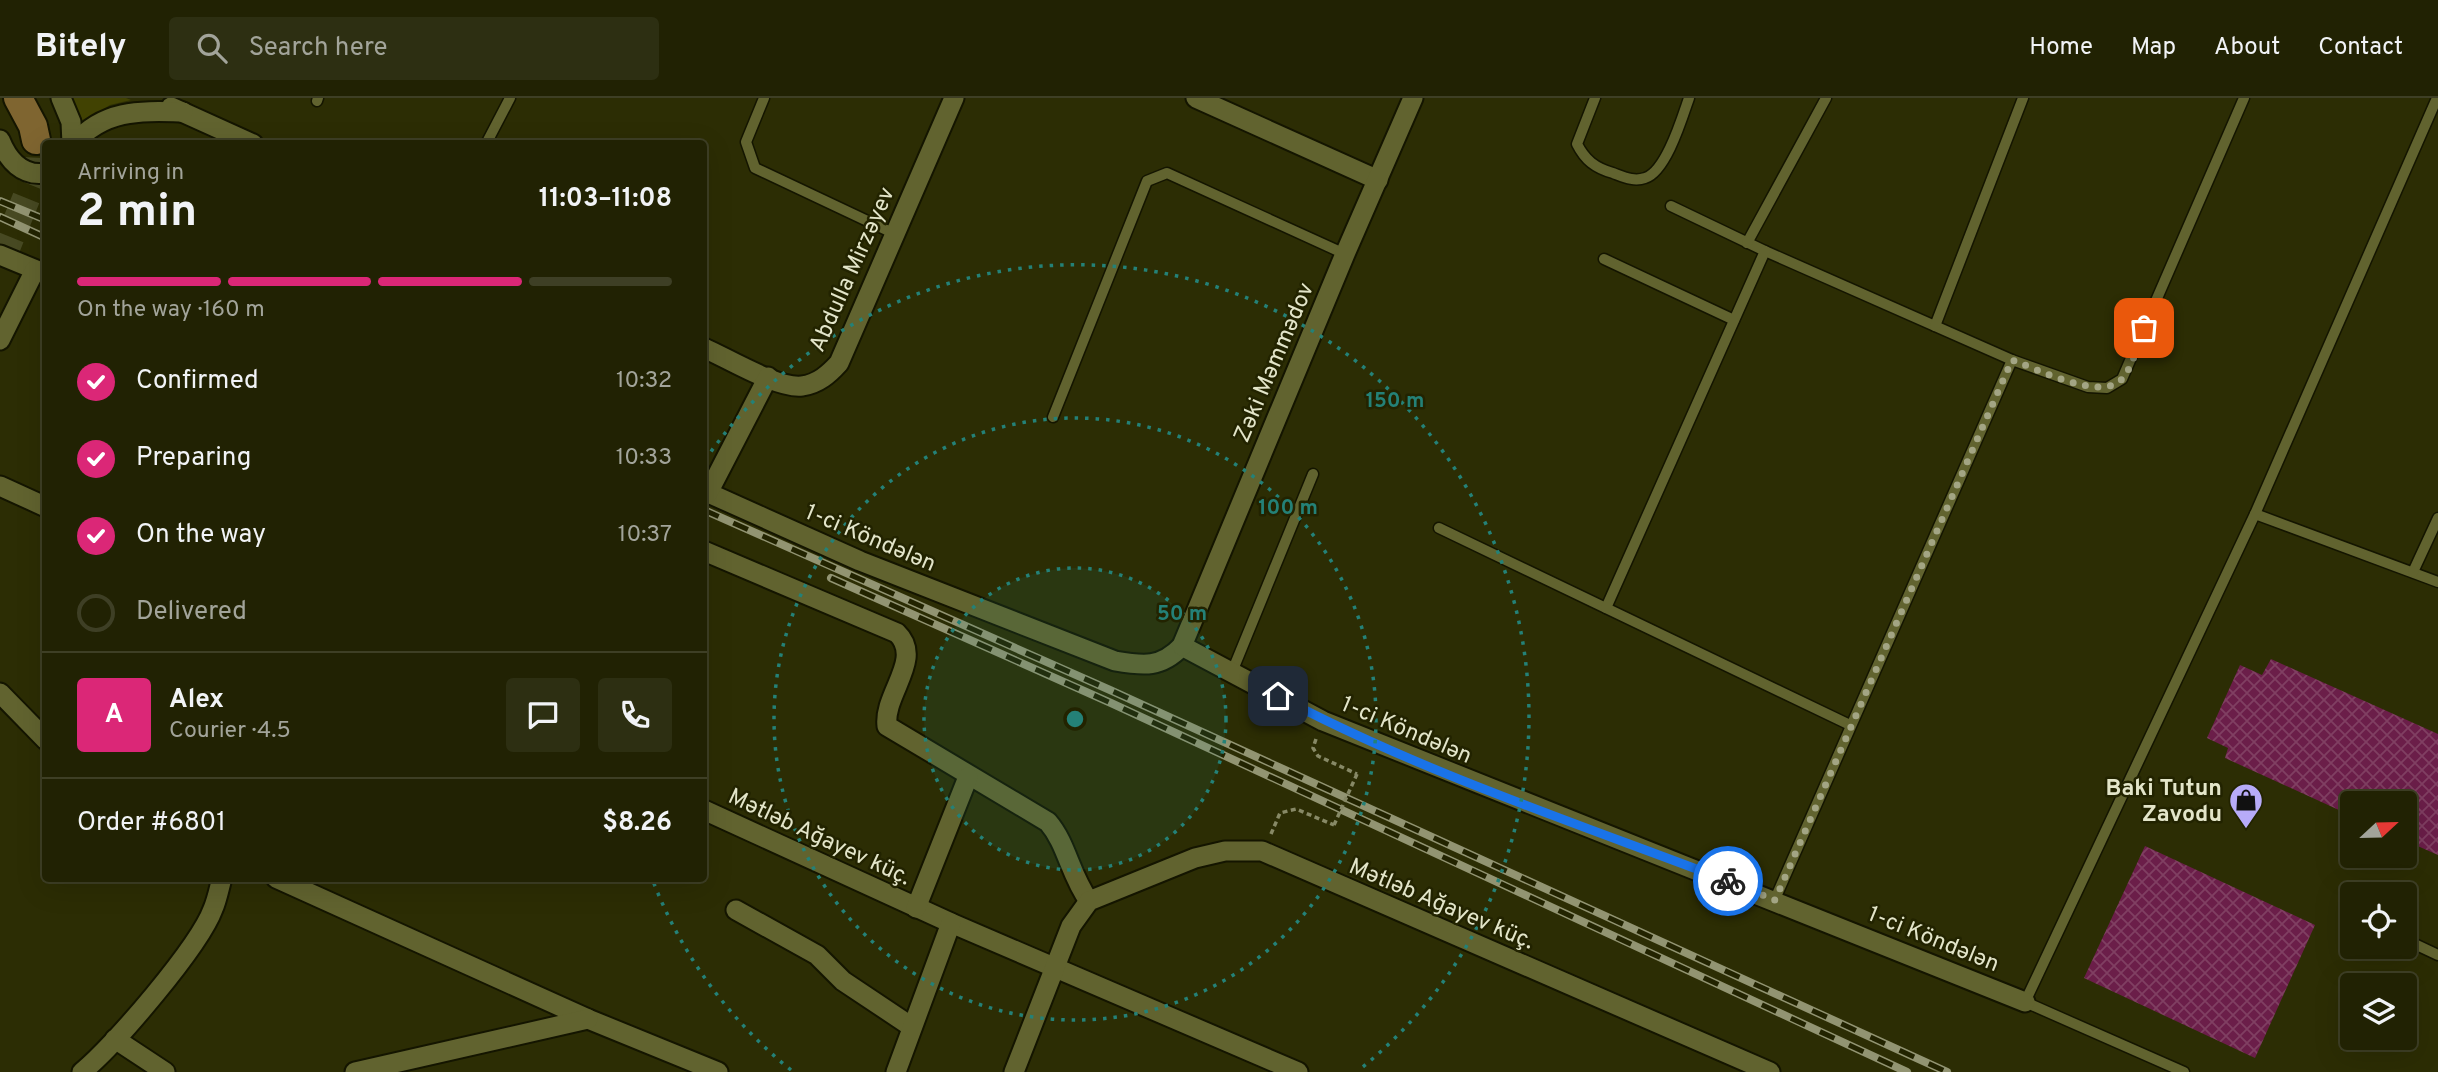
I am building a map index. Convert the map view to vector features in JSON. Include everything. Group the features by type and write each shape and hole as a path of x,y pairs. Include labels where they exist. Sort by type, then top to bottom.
{"street":[{"path":"18,98 33,126 36,140"},
{"path":"61,98 71,122 73,140"},
{"path":"151,98 244,140"},
{"name":"Abdulla Mirzəyev","path":"707,349 792,386 804,386 820,381 839,363 954,98"},
{"path":"1196,98 1378,180"},
{"name":"Zəki Məmmədov","path":"1182,646 1413,98"},
{"path":"77,140 94,124 116,114 183,112"},
{"path":"0,140 13,162 21,169 42,173"},
{"path":"0,255 40,272 0,340"},
{"path":"707,490 768,377"},
{"path":"0,486 42,505"},
{"name":"1-ci Köndələn","path":"707,492 860,561 1115,660 1155,665 1170,658 1182,646 1323,721 1472,783 1775,900 2025,1002"},
{"path":"707,552 897,633 905,642 908,653 886,715 887,726 968,777 1048,822 1059,834 1075,882 1089,901 1071,926 1014,1072"},
{"path":"0,693 42,736"},
{"name":"Mətləb Ağayev küç.","path":"916,908 968,777"},
{"name":"Mətləb Ağayev küç.","path":"707,811 916,908 1298,1072"},
{"name":"Mətləb Ağayev küç.","path":"1089,901 1195,858 1225,851 1262,851 1770,1072"},
{"path":"82,1072 115,1039 199,936 213,910 221,882"},
{"path":"285,882 588,1019 718,1072"},
{"path":"736,910 817,955 843,981 912,1027"},
{"path":"896,1072 951,923"},
{"path":"355,1072 588,1019"},
{"path":"115,1039 165,1072"}],"lane":[{"path":"488,140 510,98"},
{"path":"764,98 746,142 755,168 895,234"},
{"path":"1595,98 1577,144 1585,160 1607,172 1635,180 1648,178 1661,166 1689,98"},
{"path":"1747,243 1826,98"},
{"path":"1935,326 2023,98"},
{"path":"1671,206 1747,243 2012,360 2088,387 2107,388 2122,379 2244,98"},
{"path":"2184,1072 2025,1002 2255,514 2437,98"},
{"path":"1052,416 1147,181 1167,173 1345,254"},
{"path":"1606,608 1765,251"},
{"path":"1604,259 1734,320"},
{"path":"1775,900 2012,360"},
{"path":"1232,672 1313,474"},
{"path":"2255,514 2438,582"},
{"path":"2413,572 2438,517"},
{"path":"1439,528 1850,725"},
{"path":"2417,945 2438,955"}],"path":[{"path":"1262,851 1280,813 1296,809 1334,825 1357,774 1318,756"}],"shaded area":[{"path":"72,98 131,100 110,105 80,124"}],"building":[{"path":"2271,659 2438,734 2438,855 2417,846 2417,791 2340,791 2340,811 2225,758 2228,748 2207,738 2240,665 2262,675"},
{"path":"2145,846 2315,925 2255,1058 2084,978"}],"tunnel":[{"path":"0,263 34,179 36,140"}],"railway":[{"path":"0,201 42,218"},
{"path":"0,217 42,236"},
{"path":"707,511 1110,690 1947,1072"},
{"path":"831,578 1111,703 1907,1072"}],"way so far":[{"path":"1728,881 1775,900 2012,360 2088,387 2107,388 2122,379 2144,328"}],"place":[{"name":"Baki Tutun Zavodu","path":"2246,830"}],"route":[{"path":"1278,696 1323,721 1472,783 1728,881"}]}
